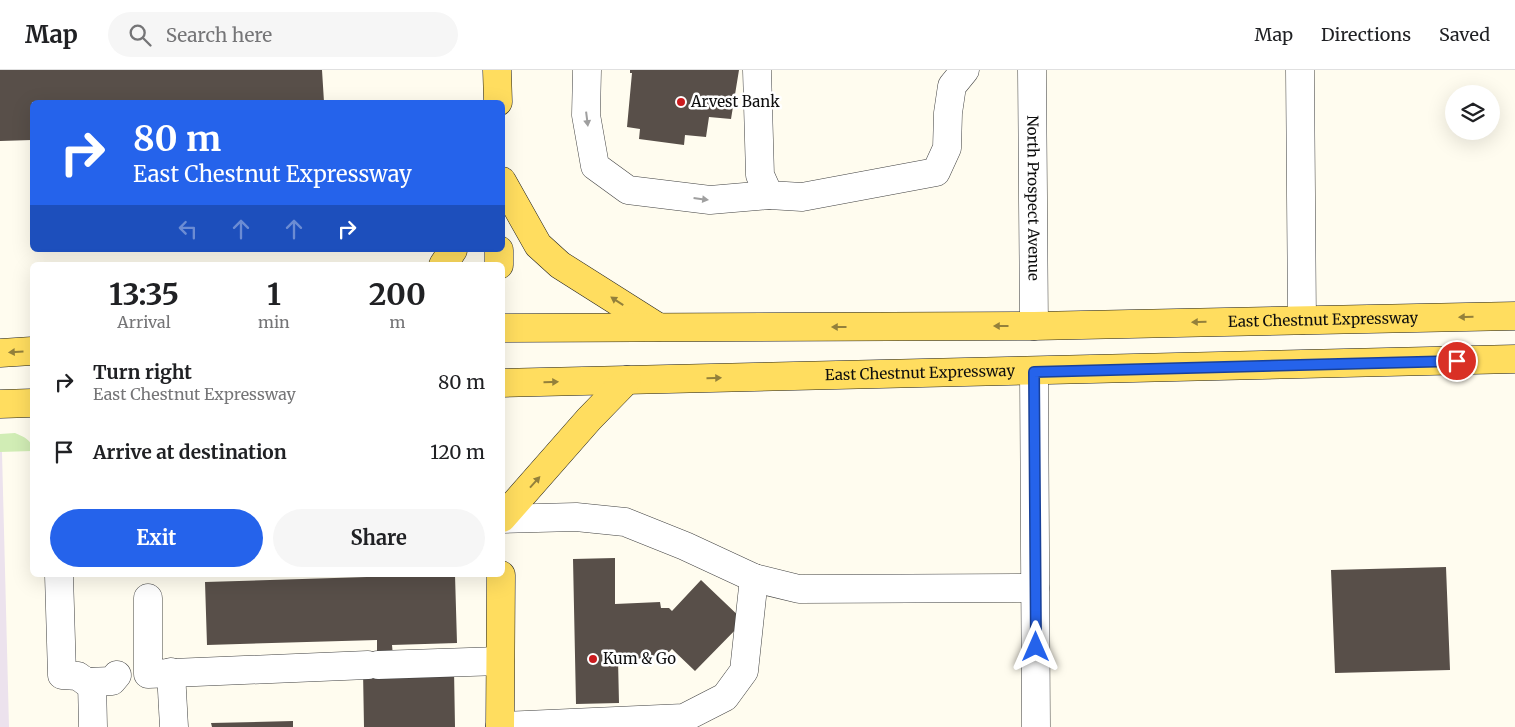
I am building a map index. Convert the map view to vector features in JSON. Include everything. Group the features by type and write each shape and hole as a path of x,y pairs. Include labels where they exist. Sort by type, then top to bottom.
{"main road":[{"path":"497,70 498,100"},
{"path":"505,187 538,245 560,265 658,327"},
{"name":"East Chestnut Expressway","path":"505,328 1034,326 1515,316"},
{"path":"0,353 30,352"},
{"name":"East Chestnut Expressway","path":"505,383 1034,372 1515,359"},
{"path":"505,516 589,419 627,380"},
{"path":"0,404 30,403"},
{"path":"500,727 501,577"}],"street":[{"path":"587,70 586,115 595,166 628,190 710,200 769,195 802,198 936,172 947,148 948,112 952,86 965,70"},
{"path":"757,70 760,175 769,195"},
{"name":"North Prospect Avenue","path":"1032,70 1034,326"},
{"path":"1300,70 1302,320"},
{"path":"1034,372 1036,727"},
{"path":"505,519 576,517 625,522 754,578 799,589 1035,588"},
{"path":"59,577 62,676 96,678 160,673 500,661"},
{"path":"500,727 684,718 725,697 744,671 754,578"},
{"path":"149,583 160,673 174,727"},
{"path":"93,727 96,678"}],"shaded area":[{"path":"0,452 2,452 9,727 0,727"}],"green space":[{"path":"15,433 25,438 30,443 30,451 0,452 0,434"}],"building":[{"path":"0,70 322,70 324,100 30,100 30,140 0,141"},
{"name":"Arvest Bank","path":"630,70 739,70 731,119 709,117 706,137 685,135 684,145 639,139 640,129 627,127 632,73 630,73"},
{"path":"615,558 615,604 660,602 661,608 669,608 672,611 701,580 744,621 695,671 672,649 669,652 661,652 661,658 618,659 619,703 576,704 573,559"},
{"path":"1446,567 1450,670 1335,673 1331,570"},
{"path":"366,577 455,577 457,643 392,645 393,656 377,656 377,640 207,645 205,582"},
{"path":"454,669 455,727 364,727 363,671"},
{"path":"293,721 293,727 212,727 211,723"}],"place":[{"name":"Arvest Bank","path":"681,102"},
{"name":"Kum & Go","path":"593,659"}],"route":[{"path":"1036,647 1034,372 1457,361"}]}
